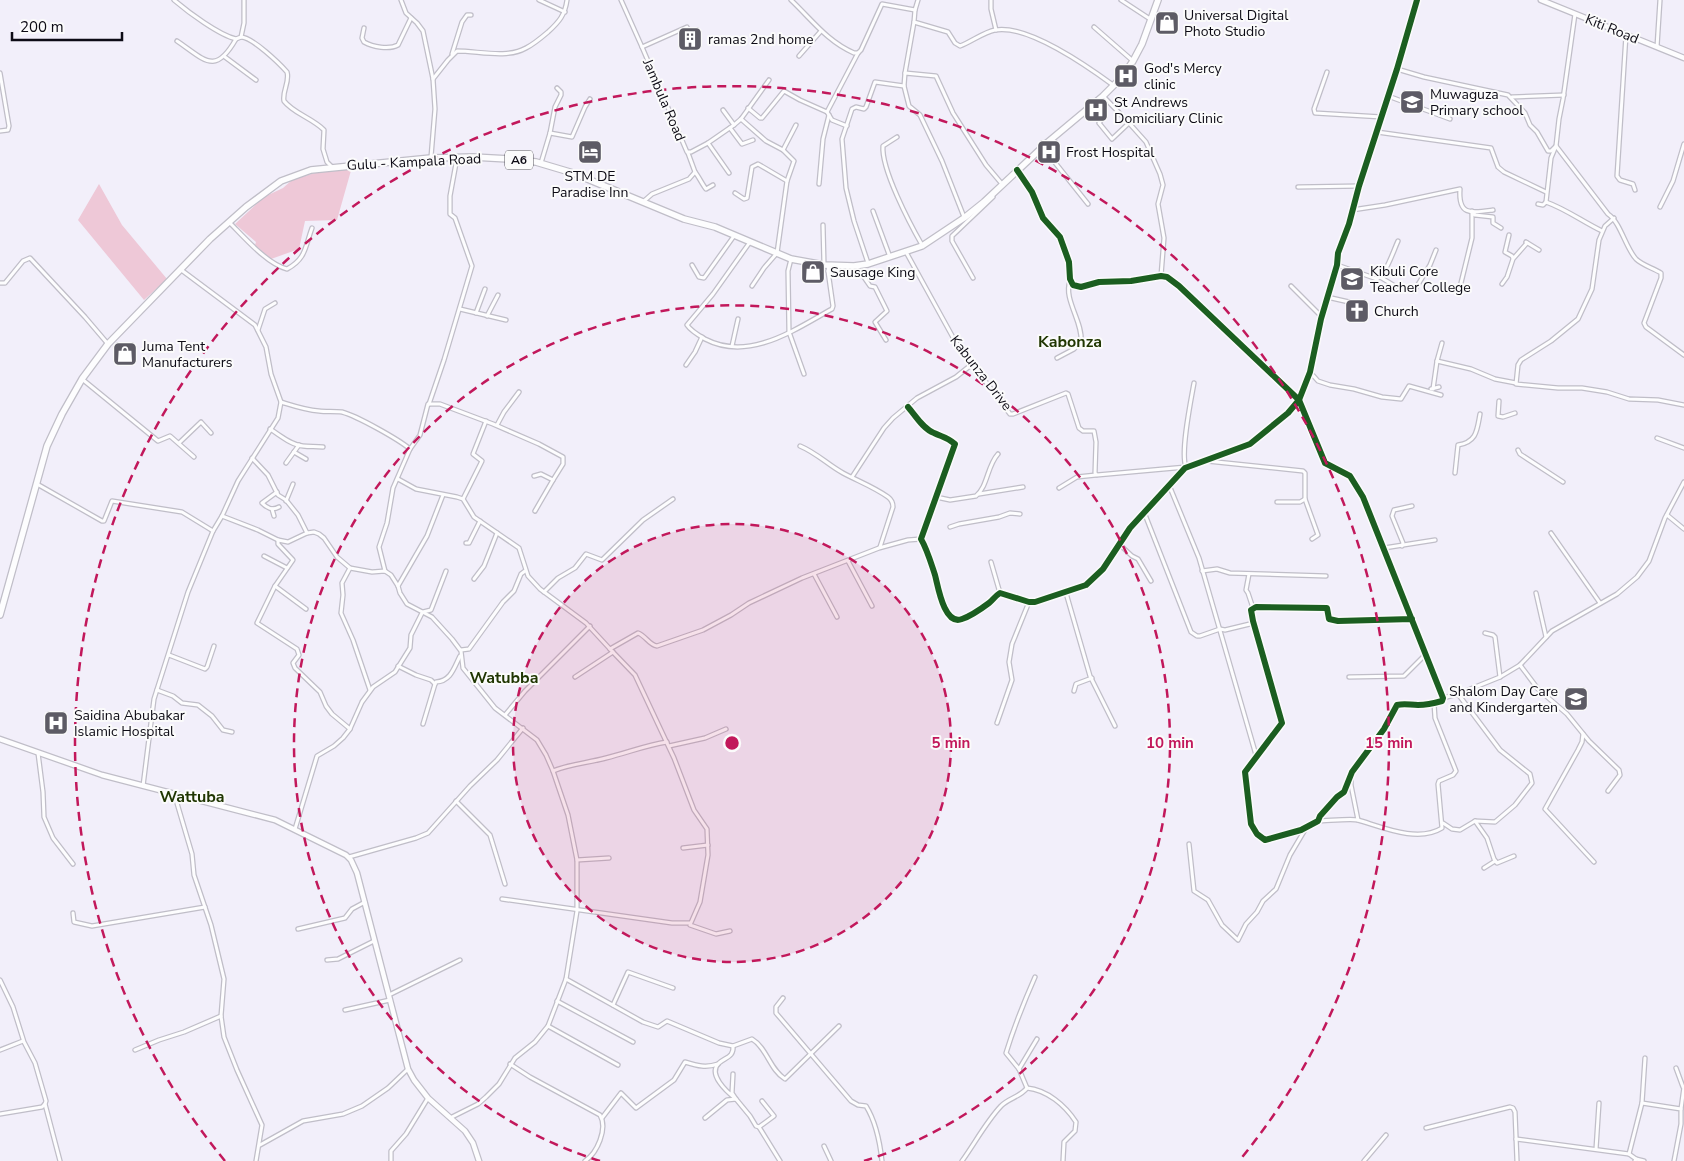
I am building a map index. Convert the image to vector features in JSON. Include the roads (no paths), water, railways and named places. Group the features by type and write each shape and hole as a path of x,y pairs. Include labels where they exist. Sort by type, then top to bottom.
{"main road":[{"name":"Gulu - Kampala Road","path":"0,614 47,446 62,414 82,379 108,344 180,269 228,222 264,192 281,181 311,170 431,158 509,159 540,163 573,172 684,218 715,227 791,259 827,267 868,264 922,246 964,218 984,202 1046,144 1103,96 1134,61 1158,0"}],"street":[{"path":"174,0 194,15 236,39"},
{"path":"241,37 244,23 244,0"},
{"path":"401,0 404,11 423,31 433,79 435,115 431,158"},
{"path":"539,0 565,12"},
{"path":"433,79 452,55 458,51 499,53 516,52 525,49 556,25 565,12 567,0"},
{"path":"621,0 642,47"},
{"path":"791,0 835,43 846,50 858,53"},
{"path":"918,0 904,86 909,106 920,115 942,161 964,218"},
{"path":"991,0 996,30"},
{"path":"1121,0 1150,19"},
{"path":"1059,488 1077,477 1186,467 1205,461 1250,444 1288,413 1299,400 1310,372 1321,316 1337,265 1338,253 1358,186 1398,68 1417,0"},
{"name":"Kiti Road","path":"1541,0 1684,58"},
{"path":"1657,47 1660,0"},
{"path":"819,184 823,138 828,113 882,4 915,10"},
{"path":"1546,202 1551,158 1556,146 1575,14"},
{"path":"452,55 464,18 467,15 471,15"},
{"path":"364,28 362,38 364,42 381,47 394,47 398,45 411,18"},
{"path":"914,22 948,32 955,43 960,46 996,30 1028,34 1071,56 1113,86"},
{"name":"Jambula Road","path":"686,27 642,47 682,144 688,153 708,143 741,119 768,80"},
{"path":"1094,27 1134,61"},
{"path":"799,56 822,31"},
{"path":"1626,35 1617,176 1620,180 1633,184 1635,190"},
{"path":"177,41 207,61 214,61 225,57 236,39 244,36 252,41 288,73 283,94 284,101 290,108 324,130 323,149 327,162 332,167"},
{"path":"225,57 256,80"},
{"path":"1398,68 1512,98 1564,95"},
{"path":"1327,72 1314,109 1316,113 1382,117"},
{"path":"0,73 9,126 8,130 0,131"},
{"path":"905,73 935,75 938,78 952,113 1000,186 991,199 952,236 952,241 973,278"},
{"path":"868,264 848,198 842,139 853,107 866,108 875,82 904,86"},
{"path":"540,163 550,133 555,107 561,95 557,88"},
{"path":"748,108 762,118 784,91 828,113 832,120 847,126"},
{"path":"1103,96 1144,138 1160,174 1163,184 1158,204 1164,238 1160,276"},
{"path":"1388,96 1450,119"},
{"path":"1512,98 1525,113 1530,125 1537,132 1548,151 1551,151 1556,146"},
{"path":"550,133 569,138 572,137 584,107 590,99"},
{"path":"1089,108 1100,122 1099,124 1112,139 1129,123"},
{"path":"723,110 734,125"},
{"path":"741,119 766,141 782,150 794,161 787,181 777,253 752,286"},
{"path":"782,150 796,125"},
{"path":"730,128 742,144 753,140"},
{"path":"1377,132 1491,148 1498,167 1504,172 1546,192"},
{"path":"897,137 883,146 885,166 922,246"},
{"path":"708,143 729,174"},
{"path":"1046,144 1045,150 1088,204"},
{"path":"1660,207 1673,181 1684,144"},
{"path":"1556,146 1608,214 1614,218 1622,236 1636,258 1662,274 1644,320 1645,325 1684,355"},
{"path":"688,153 695,172 705,188 713,186"},
{"path":"385,571 380,547 387,523 393,488 410,449 420,435 472,266 455,218 450,214 450,196 457,157"},
{"path":"735,193 744,199 747,198 752,167 758,164 787,181"},
{"path":"1017,170 1032,192 1043,218 1060,237 1070,262 1068,290 1080,330 1080,341 1074,349 1057,358"},
{"path":"644,202 652,194 689,179 695,172"},
{"path":"1298,187 1358,186"},
{"path":"1352,210 1460,189 1459,199 1462,208 1472,211 1493,210"},
{"path":"1538,204 1543,205 1546,202"},
{"path":"1546,202 1564,209 1602,231"},
{"path":"873,211 890,258"},
{"path":"1472,211 1474,214 1493,217 1493,223 1501,228"},
{"path":"1461,283 1472,238 1472,211"},
{"path":"1516,383 1518,365 1521,360 1551,341 1578,319 1592,289 1596,254 1602,231 1609,221 1614,218"},
{"path":"228,222 271,262 280,268 287,269 296,264 303,256 312,228"},
{"path":"750,242 713,294 688,323 687,327 702,337 722,346 747,347 783,336 833,308 823,225"},
{"path":"1509,235 1505,252 1512,256 1513,259"},
{"path":"692,265 699,277 704,278 735,236"},
{"path":"1380,277 1398,241"},
{"path":"1502,284 1507,277 1513,259 1526,242 1539,250"},
{"path":"1337,265 1375,278 1380,277 1395,286 1414,291 1436,250"},
{"name":"Kabunza Drive","path":"906,252 950,332 971,365 1010,414 1066,393 1068,394 1079,428 1093,430 1095,434 1095,473 1097,475"},
{"path":"0,283 6,283 23,261 30,258 108,344"},
{"path":"791,259 788,271 790,332 804,374"},
{"path":"827,267 861,273 870,286 875,287 887,311 875,322 886,340"},
{"path":"143,786 154,699 188,592 213,531 238,481 278,418 281,402 271,374 266,348 255,325 180,269"},
{"path":"1070,281 1072,284 1081,287 1099,282 1125,282 1160,276 1167,278 1179,286 1299,400 1324,463 1350,476 1356,483 1384,548 1443,698"},
{"path":"1291,286 1321,316"},
{"path":"476,313 485,289"},
{"path":"487,316 498,295"},
{"path":"1326,297 1349,302"},
{"path":"258,330 265,309 275,303"},
{"path":"460,309 506,320"},
{"path":"732,346 738,319"},
{"path":"686,365 702,337"},
{"path":"1433,389 1442,343"},
{"path":"1437,361 1471,369 1495,379 1516,384 1592,390 1629,399 1658,400 1684,405"},
{"path":"852,477 884,428 893,418 917,398 956,377 971,365"},
{"path":"1310,372 1318,381 1382,397 1401,399 1409,386 1441,395"},
{"path":"82,379 158,441 170,435 194,457"},
{"path":"1186,467 1186,444 1194,383"},
{"path":"1426,391 1439,387"},
{"path":"497,425 519,392"},
{"path":"1500,400 1498,416 1503,417 1515,414"},
{"path":"281,402 298,408 340,412 350,415 393,437 410,449"},
{"path":"428,404 440,404 497,425 563,457 563,464 536,512"},
{"path":"908,407 934,434 940,434 955,444 921,539 940,598 948,614 956,620 964,619 976,612 1000,593 1035,602 1086,585 1103,569 1119,544 1144,512 1186,467"},
{"path":"1455,473 1458,445 1475,436 1478,430 1480,414"},
{"path":"462,499 482,461 473,454 486,421"},
{"path":"179,443 202,422 211,433"},
{"path":"270,429 299,445 323,447"},
{"path":"1657,438 1684,448"},
{"path":"286,463 299,445"},
{"path":"800,446 814,452 841,472 860,480 890,498 893,504 880,548"},
{"path":"1518,450 1520,454 1563,482"},
{"path":"294,452 306,459"},
{"path":"979,494 993,460 998,454"},
{"path":"252,458 268,475 277,492 298,515 307,533"},
{"path":"1205,461 1303,470 1305,473 1305,499 1318,534 1312,539"},
{"path":"534,476 541,474 553,480"},
{"path":"398,479 416,489 462,499 474,517 519,548 528,576 544,592 590,626 635,675 668,744 694,810 707,828 708,845 700,902 690,923"},
{"path":"1318,821 1320,816 1337,797 1344,792 1352,772 1384,729 1397,705 1418,705 1442,701 1443,698 1500,677 1520,665 1558,627 1623,589 1644,569 1667,515 1684,482"},
{"path":"37,483 102,521 104,521 112,501 182,512 213,531"},
{"path":"286,501 293,484"},
{"path":"1169,485 1202,570 1256,756"},
{"path":"936,497 950,500 1023,486"},
{"path":"274,516 272,509 262,503 277,492"},
{"path":"398,586 427,536 443,495"},
{"path":"544,592 558,578 575,568 586,554 602,560 643,520 673,499"},
{"path":"1278,502 1300,502 1305,499"},
{"path":"1402,546 1403,543 1392,516 1394,510 1412,506"},
{"path":"272,509 279,507"},
{"path":"1144,512 1191,632 1200,636 1220,629 1225,630 1254,623"},
{"path":"950,527 1010,513 1020,514"},
{"path":"1667,515 1684,529"},
{"path":"222,516 278,540 288,542 307,533 314,532 319,534 337,557 350,568 372,572 385,571 391,575 407,604 437,621 461,652 463,668 495,708 524,728 537,740 553,771 568,815 577,860 576,911 566,979 548,1026 535,1042 515,1058 498,1084 486,1097 478,1104 450,1118"},
{"path":"466,543 469,543 480,520"},
{"path":"474,579 484,566 497,533"},
{"path":"1551,533 1600,602"},
{"path":"574,677 638,633 644,636 652,645 657,646 703,630 750,603 814,574 880,548 908,540 921,539"},
{"path":"278,540 278,544 293,560 275,586 256,623 297,649 299,655 293,663 295,668 320,692 332,714 350,729"},
{"path":"1384,548 1435,540"},
{"path":"1119,544 1138,559 1151,581"},
{"path":"264,556 287,568"},
{"path":"848,561 872,606"},
{"path":"991,562 1000,593"},
{"path":"350,568 342,583 341,613 371,690"},
{"path":"1202,570 1217,569 1224,573 1326,576"},
{"path":"422,612 432,610 446,571"},
{"path":"435,684 436,682 447,680 461,652 469,649 475,642 503,602 514,591 521,574 525,571"},
{"path":"814,574 837,617"},
{"path":"1249,574 1246,590 1253,608 1251,610 1254,623 1282,723 1245,772 1251,824 1254,830 1265,840 1306,828 1318,821 1358,820 1373,826 1418,834 1440,830 1443,822 1438,784 1439,781 1453,775 1456,771 1435,718 1434,703"},
{"path":"275,586 306,609"},
{"path":"1066,593 1092,678 1115,726"},
{"path":"1536,593 1546,638"},
{"path":"997,724 1012,680 1008,662 1012,644 1029,602"},
{"path":"1253,608 1327,608 1329,620 1338,621 1412,619"},
{"path":"295,829 317,756 343,738 350,729 362,702 375,684 394,672 410,648 411,635 422,612"},
{"path":"505,715 525,691 590,626"},
{"path":"1485,633 1492,634 1495,638 1500,677"},
{"path":"169,655 205,669 208,667 214,646"},
{"path":"1349,677 1404,676 1426,654"},
{"path":"1520,665 1538,689 1567,714 1582,734 1618,770 1620,775 1608,791"},
{"path":"398,666 431,680 435,684"},
{"path":"1074,691 1076,684 1092,678"},
{"path":"423,724 435,684"},
{"path":"157,690 174,696 182,703 198,705 210,714 223,730 232,732"},
{"path":"1443,822 1452,829 1460,830 1475,821 1490,822 1499,820 1515,805 1532,783 1530,774 1500,750 1458,694"},
{"path":"348,857 424,835 434,827 456,801 497,760 524,728"},
{"path":"553,771 567,765 606,758 651,744 668,744 705,738 726,729"},
{"path":"1582,734 1582,742 1545,809 1594,862"},
{"path":"0,739 102,775 275,820 348,857 355,865 408,1069 428,1098 468,1135 479,1161"},
{"path":"38,753 44,817 53,838 73,864"},
{"path":"1352,772 1350,785 1358,820"},
{"path":"174,794 192,854 195,879 205,907 224,983 221,1016 224,1036 262,1125 256,1161"},
{"path":"456,801 491,837 505,884"},
{"path":"1475,821 1487,838 1496,861"},
{"path":"1189,844 1194,891 1208,900 1222,925 1238,940 1246,924 1263,901 1276,889 1290,855 1306,828"},
{"path":"683,848 708,845"},
{"path":"1484,868 1496,861 1497,863 1501,862 1514,856"},
{"path":"577,860 608,858"},
{"path":"502,899 672,923 690,923 692,926 716,934 730,931"},
{"path":"298,930 346,918 352,909 365,902"},
{"path":"73,913 74,922 92,926 205,907"},
{"path":"327,960 338,959 374,941"},
{"path":"345,1010 390,998 460,960"},
{"path":"613,1004 628,972 673,988"},
{"path":"1027,1088 1019,1069 1006,1052 1022,1005 1035,977"},
{"path":"566,979 643,1022 658,1027 668,1021 719,1043 734,1046 748,1040 757,1042 767,1059 780,1076 786,1080 839,1026"},
{"path":"0,980 13,1007 23,1041 35,1063 45,1096 60,1161"},
{"path":"783,998 776,1007 776,1013 851,1101 858,1105 866,1106 876,1129 882,1161"},
{"path":"557,1001 632,1042"},
{"path":"135,1050 221,1016"},
{"path":"548,1026 618,1064"},
{"path":"1019,1069 1037,1039"},
{"path":"0,1050 23,1041"},
{"path":"602,1118 621,1092 636,1108 674,1080 686,1062 709,1067 718,1064 731,1056 734,1046"},
{"path":"1629,1154 1642,1103 1645,1058"},
{"path":"510,1064 600,1115 603,1126 600,1138 594,1154 585,1161"},
{"path":"718,1064 715,1072 716,1077 750,1116 780,1161"},
{"path":"1674,1161 1681,1124 1684,1087 1676,1068"},
{"path":"259,1145 302,1121 343,1114 362,1106 388,1088 408,1069"},
{"path":"733,1074 732,1093 736,1099"},
{"path":"962,1161 1002,1105 1021,1094 1027,1088"},
{"path":"1027,1088 1038,1090 1058,1101 1076,1122 1075,1131 1064,1142 1064,1161"},
{"path":"391,1161 391,1152 406,1134 428,1098"},
{"path":"705,1118 727,1100 736,1099"},
{"path":"758,1127 774,1116 762,1102"},
{"path":"1596,1148 1599,1103"},
{"path":"1642,1103 1681,1109"},
{"path":"0,1114 42,1107 46,1104"},
{"path":"1426,1128 1510,1107 1513,1108 1515,1112 1517,1161"},
{"path":"1364,1161 1386,1135"},
{"path":"1516,1139 1596,1148 1629,1154 1636,1160 1644,1161"},
{"path":"824,1146 831,1161"}],"place":[{"name":"Universal Digital Photo Studio","path":"1167,23"},
{"name":"ramas 2nd home","path":"690,39"},
{"name":"God's Mercy clinic","path":"1126,76"},
{"name":"Muwaguza Primary school","path":"1412,102"},
{"name":"St Andrews Domiciliary Clinic","path":"1096,110"},
{"name":"STM DE Paradise Inn","path":"590,152"},
{"name":"Frost Hospital","path":"1049,152"},
{"name":"Sausage King","path":"813,272"},
{"name":"Kibuli Core Teacher College","path":"1352,279"},
{"name":"Church","path":"1357,311"},
{"name":"Juma Tent Manufacturers","path":"125,354"},
{"name":"Shalom Day Care and Kindergarten","path":"1576,699"},
{"name":"Saidina Abubakar Islamic Hospital","path":"56,723"}],"district":[{"name":"Kabonza","path":"1070,342"},
{"name":"Watubba","path":"504,678"},
{"name":"Wattuba","path":"192,797"}]}
